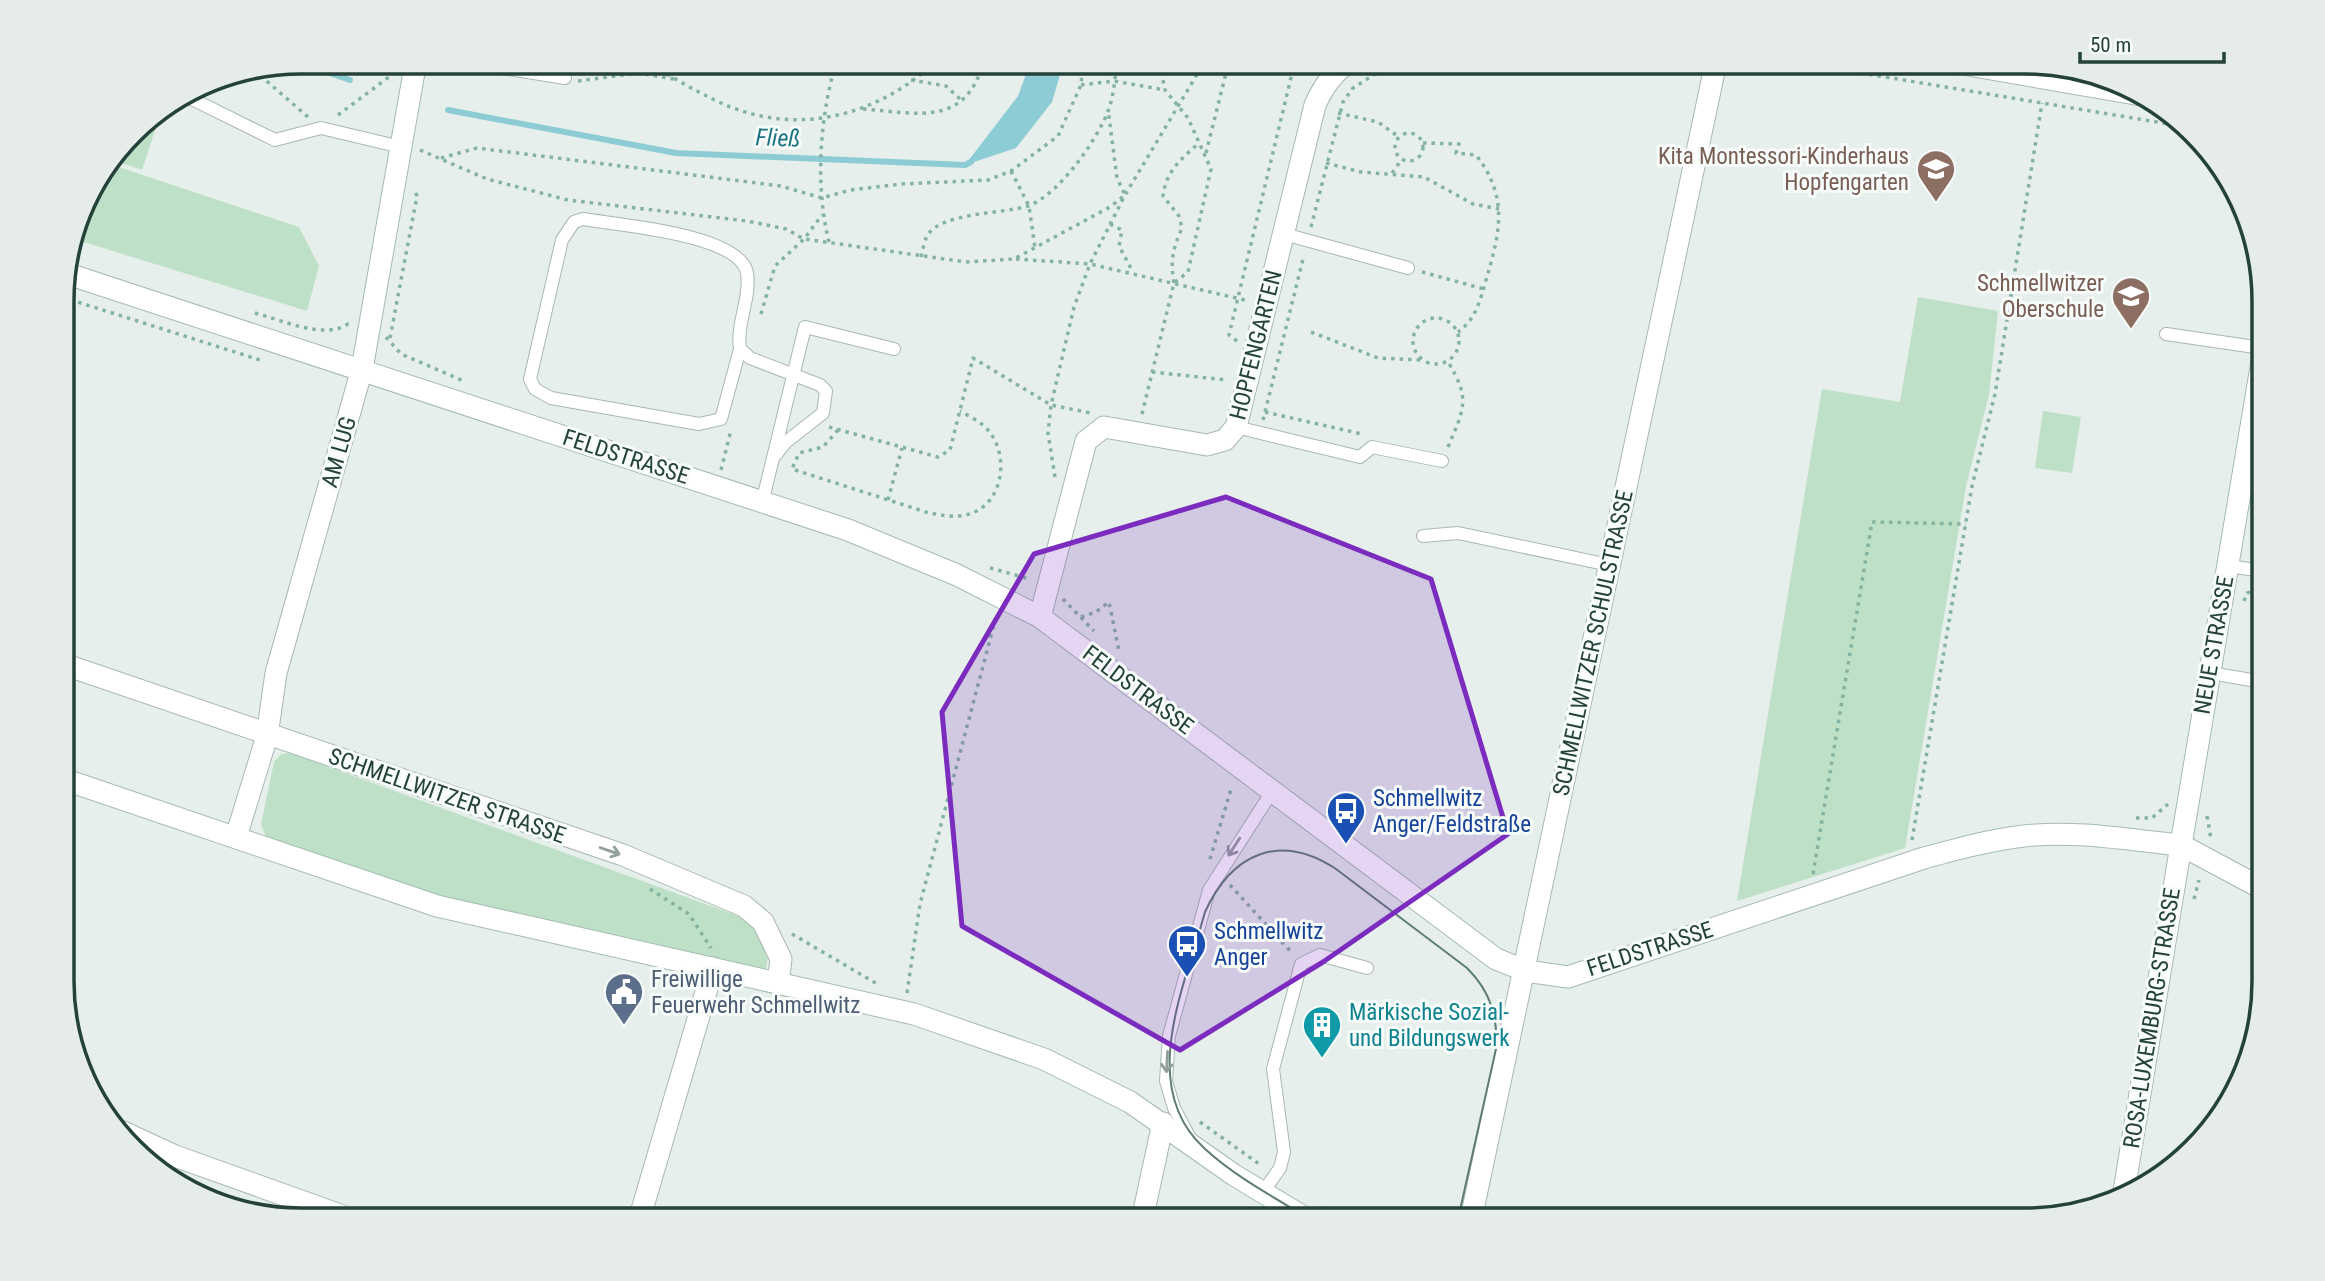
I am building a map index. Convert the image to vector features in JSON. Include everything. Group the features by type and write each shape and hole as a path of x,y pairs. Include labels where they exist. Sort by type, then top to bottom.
{"street":[{"name":"AM LUG","path":"236,837 267,736 276,673 362,369 413,74"},
{"name":"HOPFENGARTEN","path":"1040,617 1038,582 1086,441 1093,432 1104,427 1207,445 1225,440 1236,427 1315,105 1321,91 1334,74"},
{"name":"SCHMELLWITZER SCHULSTRASSE","path":"1474,1207 1714,74"},
{"path":"2057,76 2088,83"},
{"name":"FELDSTRASSE","path":"75,276 762,503 909,554 1004,597 1040,617 1496,959 1525,971 1568,977 1974,844 2026,836 2070,835 2181,845"},
{"name":"NEUE STRASSE","path":"2181,845 2252,421"},
{"name":"SCHMELLWITZER STRASSE","path":"74,668 634,860 744,906 763,922 781,959 778,983"},
{"path":"74,783 438,906 902,1011 982,1035 1044,1059 1130,1102 1201,1151 1269,1184 1307,1207"},
{"path":"2181,845 2252,883"},
{"name":"ROSA-LUXEMBURG-STRASSE","path":"2125,1184 2181,845"},
{"path":"643,1208 713,968"},
{"path":"1145,1208 1163,1123"},
{"path":"138,1138 175,1156 320,1208"}],"lane":[{"path":"540,74 565,78"},
{"path":"194,100 275,140 321,128 401,147"},
{"path":"740,349 721,419 699,425 551,398 535,389 530,379 562,240 574,222 583,219 710,241 738,256 745,267 747,282 741,315 740,349 750,358 820,385 826,391 823,413 786,442 773,458"},
{"path":"1284,234 1408,268"},
{"path":"762,503 805,327 894,349"},
{"path":"2166,334 2252,347"},
{"path":"1236,427 1360,457 1372,447 1441,461"},
{"path":"1423,536 1458,533 1609,565"},
{"path":"2228,566 2252,569"},
{"path":"2210,673 2252,680"},
{"path":"1201,1151 1183,1129 1173,1103 1166,1081 1167,1048 1199,916 1220,869 1273,790"},
{"path":"1269,1184 1284,1152 1273,1069 1301,964 1320,955 1367,968"}],"path":[{"path":"261,77 321,128 393,74"},
{"path":"565,78 577,81 610,74 638,74 677,80"},
{"path":"667,74 724,104 799,121 824,119 863,109 919,74"},
{"path":"863,109 936,113 952,110 962,101 980,74"},
{"path":"439,159 477,148 781,186 822,198 850,190 902,184 988,180 1011,172 1058,136 1081,85 1082,74"},
{"path":"1115,74 1108,109 1117,178 1125,195"},
{"path":"1162,74 1165,90 1179,107 1200,143 1211,169 1188,272 1174,283"},
{"path":"1056,481 1048,433 1051,405 1074,307 1090,264 1125,195 1198,74"},
{"path":"1206,155 1226,74"},
{"path":"1244,346 1229,335 1292,74"},
{"path":"1867,74 2166,123"},
{"path":"829,242 822,215 822,183 824,119 832,77"},
{"path":"911,80 946,86 962,101"},
{"path":"1081,85 1114,81 1165,90"},
{"path":"1907,864 1966,524 1995,394 2042,103"},
{"path":"921,257 928,235 936,227 951,220 1029,206 1050,193 1066,177 1108,109"},
{"path":"1339,113 1378,122 1399,137"},
{"path":"1399,137 1413,133 1423,143 1423,151 1417,158 1402,159"},
{"path":"1399,137 1395,149 1402,159"},
{"path":"1423,143 1448,141 1459,144 1456,153 1476,155 1494,184 1499,209 1500,229 1484,289 1470,323 1458,332"},
{"path":"1140,423 1174,283 1172,248 1182,228 1180,216 1163,196 1165,181 1175,163 1200,143"},
{"path":"401,147 414,148 487,179 568,200 747,221 786,229 804,239 921,257 966,262 1014,259 1090,264 1266,306"},
{"path":"1392,173 1402,159"},
{"path":"1326,163 1361,172 1424,177 1439,182 1473,204 1499,209"},
{"path":"1011,172 1029,206 1035,248"},
{"path":"1014,259 1110,207 1125,195"},
{"path":"804,239 822,215"},
{"path":"1110,224 1122,230 1119,246 1135,273"},
{"path":"390,338 407,245"},
{"path":"1408,268 1484,289"},
{"path":"1422,360 1413,345 1412,337 1420,324 1433,318 1442,318 1458,332"},
{"path":"1311,332 1378,358 1422,360 1436,365 1448,362 1457,353 1458,332"},
{"path":"815,421 838,430 938,457 950,450 973,358 1051,405 1102,415"},
{"path":"1441,461 1463,411 1464,401 1461,384 1448,362"},
{"path":"1152,372 1221,378 1236,383"},
{"path":"838,430 823,447 799,453 792,469 888,500 951,516 971,514 992,498 1000,472 997,446 985,426 960,411"},
{"path":"1265,412 1367,435 1372,447"},
{"path":"888,500 902,447"},
{"path":"1809,897 1872,522 1966,524"},
{"path":"1033,566 1038,582 1095,632"},
{"path":"2241,614 2247,593 2252,592"},
{"path":"1081,617 1096,612 1109,602 1121,656 1110,648"},
{"path":"902,1011 912,980 920,904 998,612"},
{"path":"1209,862 1235,778"},
{"path":"2131,818 2152,818 2169,802"},
{"path":"2208,808 2208,832 2214,847"},
{"path":"634,860 641,880 650,890 689,914 698,925 715,956 713,968"},
{"path":"1228,883 1301,964"},
{"path":"1173,1103 1269,1184"}],"highlighted area":[{"path":"1226,497 1431,579 1508,834 1323,962 1180,1050 962,926 942,712 1034,554"}],"green space":[{"path":"157,126 142,170 121,163"},
{"path":"118,167 299,227 319,266 307,311 82,241 91,214 112,174"},
{"path":"1918,297 1998,311 1989,395 1966,486 1905,848 1737,901 1822,389 1900,402"},
{"path":"2043,411 2081,417 2072,473 2035,468"},
{"path":"290,753 733,914 756,925 770,947 766,968 757,970 438,895 266,838 261,824 274,762 281,754"}],"water":[{"path":"1026,74 1060,74 1052,102 1016,148 965,165 1018,96"}],"waterway":[{"name":"Fließ","path":"332,74 350,80"},
{"name":"Fließ","path":"448,110 676,153 965,165 971,162"}],"tram line":[{"path":"1290,1207 1241,1177 1204,1148 1184,1123 1173,1095 1170,1066 1178,1003 1205,912 1229,875 1260,854 1277,851 1296,852 1336,869 1467,968 1482,986 1494,1016 1496,1049 1461,1207"}],"place":[{"name":"Kita Montessori-Kinderhaus Hopfengarten","path":"1936,203"},
{"name":"Schmellwitzer Oberschule","path":"2131,330"},
{"name":"Schmellwitz Anger/Feldstraße","path":"1346,845"},
{"name":"Schmellwitz Anger","path":"1187,978"},
{"name":"Freiwillige Feuerwehr Schmellwitz","path":"624,1026"},
{"name":"Märkische Sozial- und Bildungswerk","path":"1322,1059"}]}
